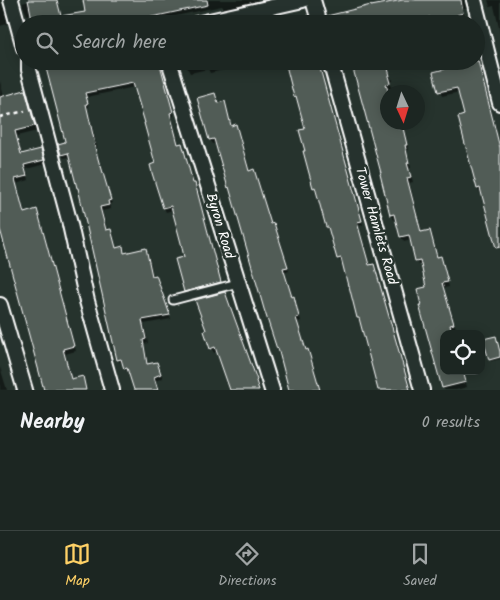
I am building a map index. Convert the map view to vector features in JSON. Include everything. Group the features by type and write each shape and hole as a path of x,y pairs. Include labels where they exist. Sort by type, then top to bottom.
{"street":[{"path":"11,0 15,15"},
{"path":"236,15 303,0"},
{"path":"313,0 317,15"},
{"path":"474,0 478,15"},
{"path":"485,43 500,102"},
{"path":"29,70 112,390"},
{"name":"Byron Road","path":"172,70 272,390"},
{"name":"Tower Hamlets Road","path":"333,70 422,390"},
{"path":"0,304 25,390"}],"lane":[{"path":"173,300 238,283"}],"path":[{"path":"0,118 39,108"}],"building":[{"path":"28,0 57,0 61,15 31,15"},
{"path":"83,0 207,0 208,5 161,15 67,15 85,12"},
{"path":"403,0 461,0 463,13 457,15 331,15"},
{"path":"47,70 161,70 173,112 170,113 178,144 182,143 193,183 195,183 221,282 184,292 175,259 184,257 181,243 171,206 163,208 152,173 150,165 155,163 133,83 85,93 94,144 111,200 108,201 109,205 100,207 106,230 111,229 116,248 123,246 124,253 146,248 152,276 156,275 170,315 142,320 146,339 143,340 147,364 157,362 161,374 154,377 158,390 134,390 127,368 124,369 121,359 117,360 78,188 68,153 61,155 58,144 65,141"},
{"path":"287,70 320,70 362,221 357,222 369,265 374,264 410,390 378,390 341,258 337,259 315,187 313,188 299,130 305,129 296,96 294,97"},
{"path":"353,70 388,70 390,83 380,85 380,130 403,130 409,163 407,163 411,177 407,178 421,232 430,230 437,257 441,256 448,282 442,283 454,324 450,325 451,330 440,330 440,375 464,375 466,382 442,388 419,305 421,305 417,289 426,287 420,260 415,261 409,235 400,237 394,214 390,215"},
{"path":"441,70 480,70 500,148 500,247 496,248 480,188 477,189 458,117 464,115 457,88 438,92 433,72"},
{"path":"25,90 35,126 15,131 21,154 41,149 44,160 24,165 27,176 15,179 24,213 37,209 74,346 63,349 71,379 83,376 86,390 44,390 0,229 0,97"},
{"path":"215,93 218,103 225,101 231,126 236,124 249,171 254,169 271,224 274,223 288,267 283,268 292,297 294,296 299,317 296,318 306,350 308,349 320,390 289,390 214,139 209,140 197,98"},
{"path":"225,292 259,390 230,390 215,347 210,349 204,331 206,330 195,300"},
{"path":"496,336 500,357 489,360 485,339"}]}
